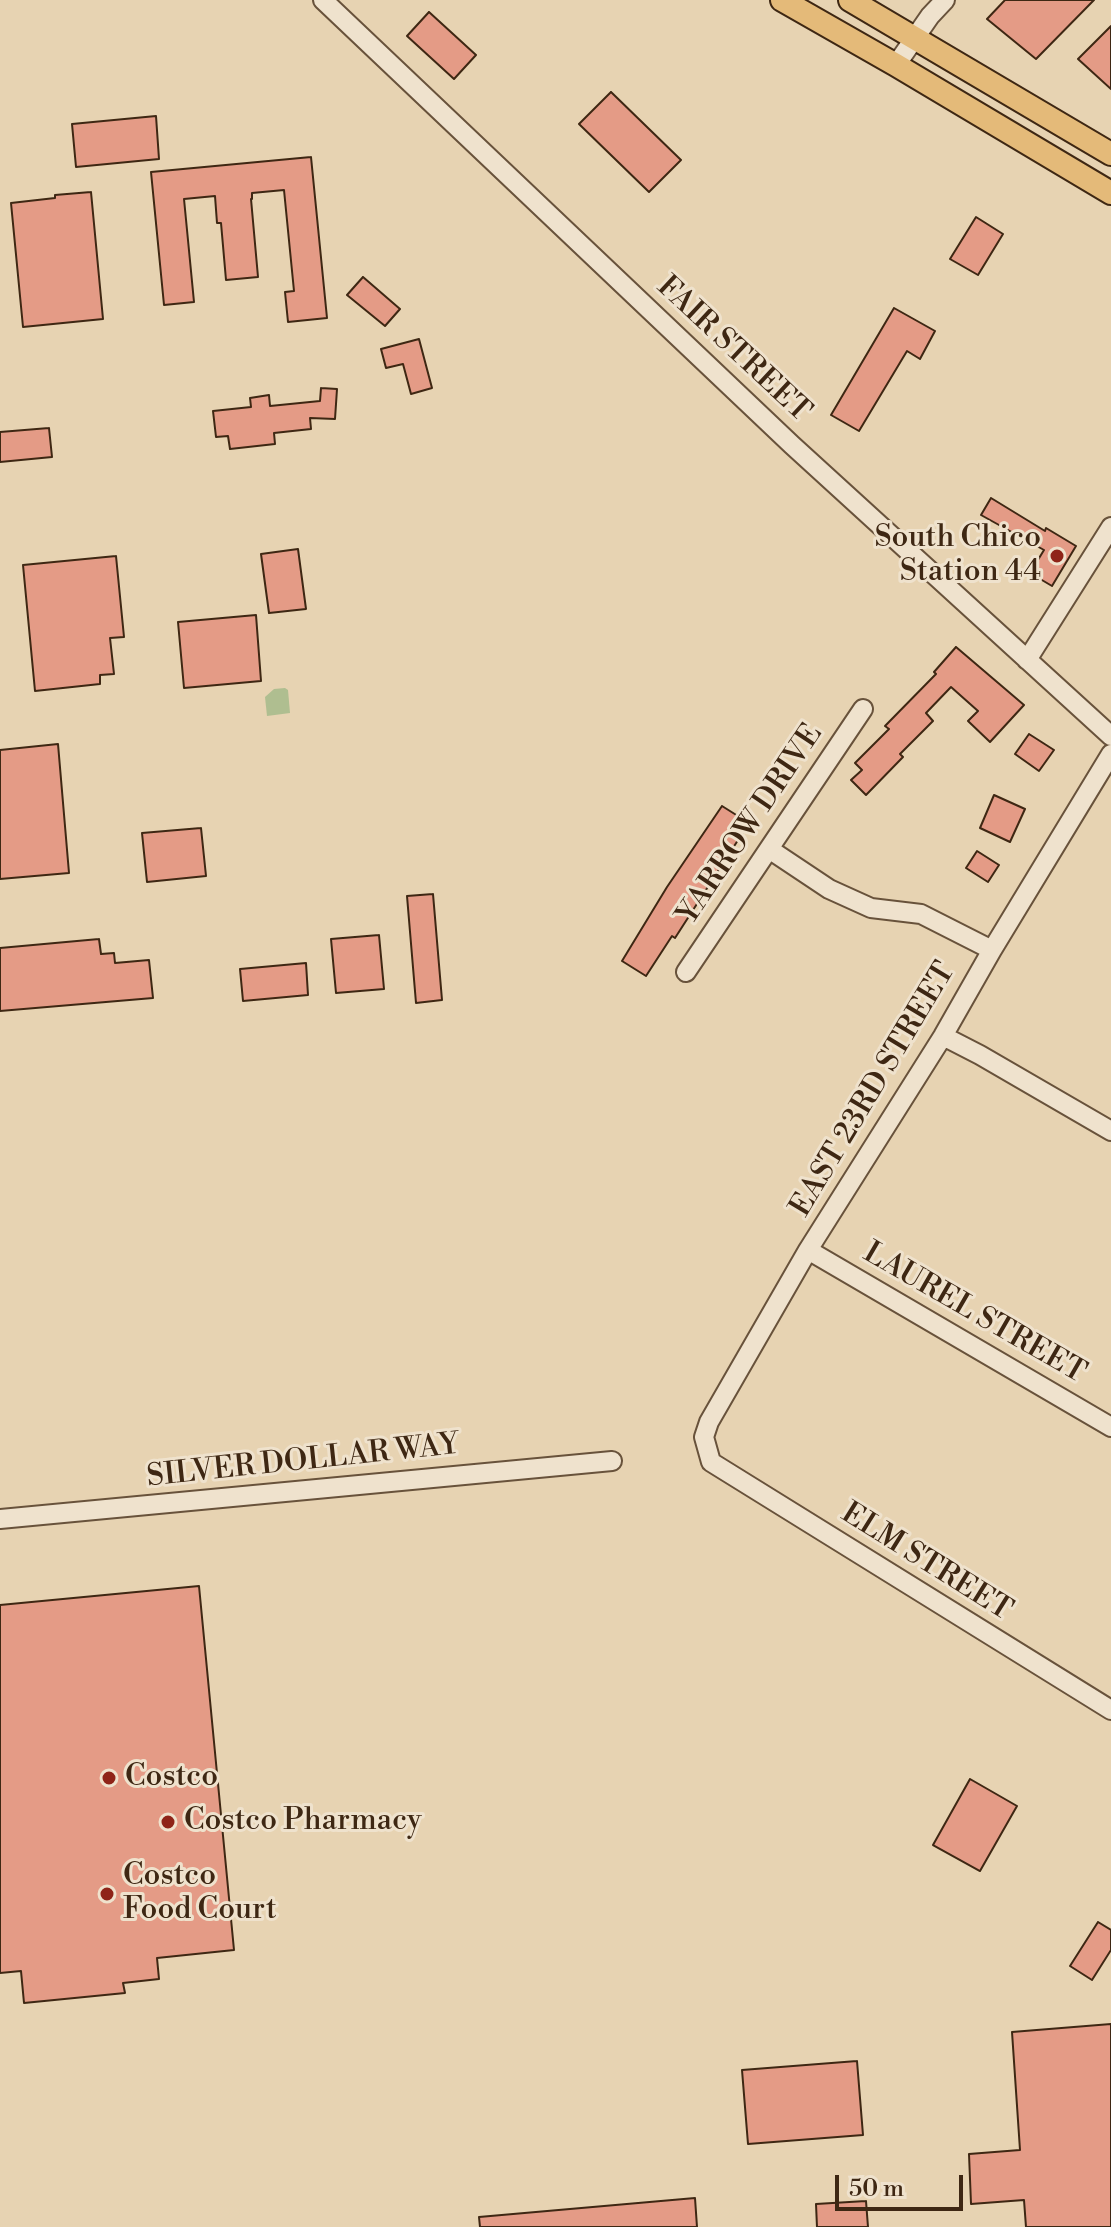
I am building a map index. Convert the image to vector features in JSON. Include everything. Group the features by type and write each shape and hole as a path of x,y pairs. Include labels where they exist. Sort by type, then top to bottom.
{"main road":[{"path":"782,0 1111,193"},
{"path":"850,0 1111,154"}],"street":[{"name":"FAIR STREET","path":"323,0 781,434 1111,736"},
{"path":"896,65 945,0"},
{"path":"1027,660 1111,527"},
{"name":"YARROW DRIVE","path":"686,972 863,709"},
{"name":"EAST 23RD STREET","path":"711,1462 704,1437 709,1422 808,1250 943,1036 1111,754"},
{"path":"769,849 829,889 871,908 921,914 992,950"},
{"path":"943,1036 1111,1131"},
{"name":"LAUREL STREET","path":"808,1250 1111,1427"},
{"name":"SILVER DOLLAR WAY","path":"0,1519 612,1461"},
{"name":"ELM STREET","path":"711,1462 1111,1710"}],"green space":[{"path":"274,689 288,690 290,713 267,716 265,697"}],"building":[{"path":"1005,0 1094,0 1036,59 987,19"},
{"path":"429,12 476,55 454,79 407,36"},
{"path":"1111,26 1111,89 1078,59"},
{"path":"611,92 681,160 649,192 579,124"},
{"path":"156,116 159,159 76,167 72,124"},
{"path":"311,157 327,318 288,322 285,292 294,291 284,190 252,193 258,277 226,280 221,223 217,223 215,196 184,199 194,302 164,305 151,172"},
{"path":"91,192 103,319 23,327 11,203"},
{"path":"976,217 1003,234 978,275 950,259"},
{"path":"363,277 400,309 385,326 347,295"},
{"path":"894,308 935,331 920,359 907,351 859,431 831,415"},
{"path":"419,339 432,388 411,394 403,364 386,368 381,349"},
{"path":"321,388 337,389 335,419 310,418 311,429 274,433 275,444 230,449 228,436 216,437 213,411 251,407 250,398 269,395 270,406 320,401"},
{"path":"49,428 52,457 0,462 0,432"},
{"path":"991,498 1076,546 1052,586 1030,573 1044,550 981,515"},
{"path":"298,549 306,609 269,613 261,554"},
{"path":"116,556 124,637 110,638 114,674 100,675 100,684 35,691 23,565"},
{"path":"256,615 261,681 184,688 178,622"},
{"path":"956,647 1024,705 990,742 968,721 978,711 951,687 926,713 933,721 866,795 851,780 862,770 855,763 889,729 885,726 936,674 934,672"},
{"path":"1029,734 1054,750 1039,771 1015,754"},
{"path":"58,744 69,873 0,879 0,750"},
{"path":"994,795 1025,809 1010,842 980,828"},
{"path":"722,806 749,823 675,938 672,936 646,976 622,961"},
{"path":"201,828 206,876 147,882 142,833"},
{"path":"977,851 999,865 988,882 966,868"},
{"path":"433,894 442,1000 416,1003 407,896"},
{"path":"379,935 384,989 336,993 331,939"},
{"path":"99,939 101,954 114,953 115,963 149,960 153,998 0,1011 0,948"},
{"path":"306,963 308,995 243,1001 240,969"},
{"name":"Costco","path":"199,1586 234,1950 157,1958 159,1979 123,1983 125,1993 24,2003 21,1971 0,1973 0,1605"},
{"path":"970,1779 1017,1806 980,1871 933,1845"},
{"path":"1098,1922 1111,1930 1111,1950 1092,1980 1070,1966"},
{"path":"1111,2024 1111,2227 1026,2227 1024,2200 971,2204 969,2154 1020,2150 1012,2032"},
{"path":"857,2061 863,2135 748,2144 742,2070"},
{"path":"695,2198 697,2227 480,2227 479,2217"},
{"path":"866,2201 868,2227 817,2227 816,2204"}],"place":[{"name":"South Chico Station 44","path":"1057,556"},
{"name":"Costco","path":"109,1778"},
{"name":"Costco Pharmacy","path":"168,1822"},
{"name":"Costco Food Court","path":"107,1894"}]}
